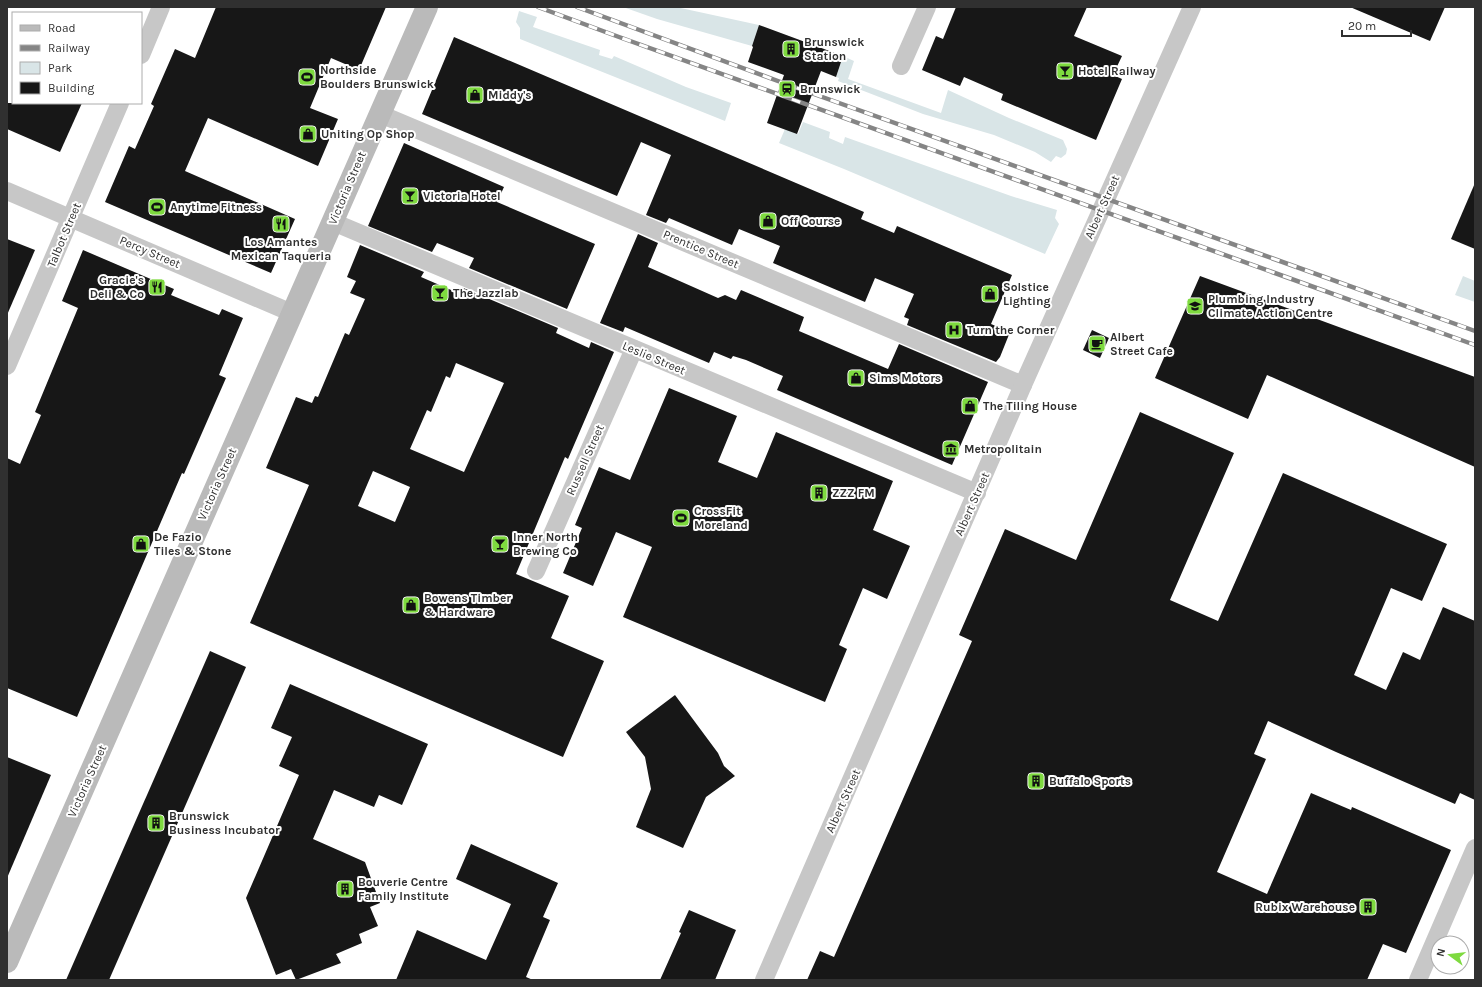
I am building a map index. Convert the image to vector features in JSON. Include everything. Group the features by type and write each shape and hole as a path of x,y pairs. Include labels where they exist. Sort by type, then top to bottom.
{"street":[{"path":"142,53 161,7"},
{"name":"Victoria Street","path":"7,962 427,7"},
{"path":"901,66 927,7"},
{"name":"Albert Street","path":"764,980 1185,9"},
{"name":"Talbot Street","path":"7,366 120,104"},
{"name":"Prentice Street","path":"380,114 1023,385"},
{"name":"Percy Street","path":"7,191 292,312"},
{"name":"Leslie Street","path":"333,222 976,493"},
{"name":"Russell Street","path":"536,571 634,349"},
{"path":"1418,980 1475,848"}],"green space":[{"path":"623,7 676,7 759,25 752,46 657,19"},
{"path":"519,11 537,17 533,27 600,50 599,55 612,59 614,56 686,87 731,103 725,121 520,39 520,28 516,22"},
{"path":"843,56 854,61 848,79 941,113 948,90 1009,118 1063,140 1067,149 1066,154 1061,158 1056,156 1051,162 1035,152 994,135 923,114 838,81 839,78 836,77"},
{"path":"803,122 830,132 829,138 843,144 845,137 1011,196 1057,210 1055,218 1059,224 1045,254 779,143 785,129 798,134"},
{"path":"1463,276 1475,281 1475,302 1455,295"}],"building":[{"path":"216,7 386,7 359,70 331,58 310,108 338,119 318,166 208,118 185,171 295,219 271,273 105,202 129,146 135,149 154,106 151,104 175,49 195,58"},
{"name":"Hotel Railway","path":"956,7 1087,7 1074,36 1122,56 1113,75 1122,79 1096,140 1001,100 1003,94 964,77 960,86 922,70 936,36 943,39"},
{"path":"1350,7 1445,7 1430,41"},
{"path":"759,25 843,56 836,77 821,71 797,134 767,123 784,75 748,62"},
{"path":"454,37 864,212 861,219 894,233 897,226 1012,275 991,324 1010,332 1000,357 996,362 907,325 909,319 904,317 914,294 875,278 865,302 773,263 780,246 739,229 732,245 669,218 666,223 646,215 671,155 641,142 617,196 422,114"},
{"path":"7,103 82,104 60,152 7,129"},
{"path":"404,143 504,187 497,202 595,244 567,309 469,268 474,258 437,243 432,252 368,226"},
{"path":"1475,183 1475,249 1451,239"},
{"path":"638,234 658,243 648,267 718,298 725,295 736,300 741,290 804,317 799,331 888,369 899,344 988,382 952,465 777,390 783,376 746,360 733,356 731,359 714,352 709,363 625,327 623,332 600,323"},
{"path":"7,239 35,250 7,315"},
{"path":"360,245 424,272 421,277 458,293 461,287 558,328 556,333 589,348 591,342 614,352 568,459 565,457 516,574 569,596 551,638 604,661 563,757 250,623 309,485 266,468 296,397 312,403 315,396 318,397 345,333 349,335 365,299 350,293 356,281 347,277","holes":["456,363 504,383 464,472 410,449 427,410 431,412 446,376 450,378","373,471 410,487 395,522 358,506"]},
{"path":"83,250 174,289 171,295 219,315 222,309 243,318 219,375 226,378 184,474 182,473 77,717 7,688 7,458 20,464 41,415 35,412 78,308 62,301"},
{"path":"1200,276 1475,377 1475,467 1267,375 1248,419 1155,378"},
{"path":"1092,330 1109,338 1100,358 1083,350"},
{"path":"669,388 737,416 718,462 757,478 776,432 893,481 873,530 910,546 887,599 863,588 839,645 847,649 825,702 623,617 652,547 616,532 593,586 563,573 582,528 575,525 599,467 630,480"},
{"path":"1140,412 1234,453 1170,600 1218,621 1283,473 1447,544 1422,601 1391,588 1354,675 1386,690 1403,652 1420,660 1443,607 1475,621 1475,800 1460,793 1455,804 1268,721 1254,754 1266,759 1217,872 1267,894 1311,793 1351,810 1352,807 1451,850 1406,953 1383,944 1367,980 807,980 820,951 834,957 972,641 959,635 1005,529 1076,560"},
{"name":"Brunswick Business Incubator","path":"210,651 246,667 109,980 66,980"},
{"path":"290,684 428,744 402,805 379,795 374,807 334,790 313,839 365,862 380,903 370,907 378,926 359,934 362,943 336,954 341,963 296,980 291,969 276,975 246,898 299,775 279,766 292,737 271,728"},
{"path":"675,695 718,753 724,766 735,776 706,797 683,848 636,827 651,789 645,757 626,732"},
{"path":"7,757 51,775 7,878"},
{"path":"471,844 558,883 543,917 550,920 526,977 533,980 396,980 417,930 486,960 511,904 456,879"},
{"path":"689,910 736,930 715,980 660,980 681,933 679,932"}],"railway":[{"path":"538,7 1475,345"},
{"path":"577,7 786,84 1475,331"}],"place":[{"name":"Brunswick Station","path":"791,49"},
{"name":"Hotel Railway","path":"1065,71"},
{"name":"Northside Boulders Brunswick","path":"307,77"},
{"name":"Brunswick","path":"787,89"},
{"name":"Middy's","path":"475,95"},
{"name":"Uniting Op Shop","path":"308,134"},
{"name":"Victoria Hotel","path":"410,196"},
{"name":"Anytime Fitness","path":"157,207"},
{"name":"Off Course","path":"768,221"},
{"name":"Los Amantes Mexican Taqueria","path":"281,224"},
{"name":"Gracie's Deli & Co","path":"157,287"},
{"name":"The Jazzlab","path":"440,293"},
{"name":"Solstice Lighting","path":"990,294"},
{"name":"Plumbing Industry Climate Action Centre","path":"1195,306"},
{"name":"Turn the Corner","path":"954,330"},
{"name":"Albert Street Cafe","path":"1097,344"},
{"name":"Sims Motors","path":"856,378"},
{"name":"The Tiling House","path":"970,406"},
{"name":"Metropolitain","path":"951,449"},
{"name":"ZZZ FM","path":"819,493"},
{"name":"CrossFit Moreland","path":"681,518"},
{"name":"De Fazio Tiles & Stone","path":"141,544"},
{"name":"Inner North Brewing Co","path":"500,544"},
{"name":"Bowens Timber & Hardware","path":"411,605"},
{"name":"Buffalo Sports","path":"1036,781"},
{"name":"Brunswick Business Incubator","path":"156,823"},
{"name":"Bouverie Centre Family Institute","path":"345,889"},
{"name":"Rubix Warehouse","path":"1368,907"}]}
